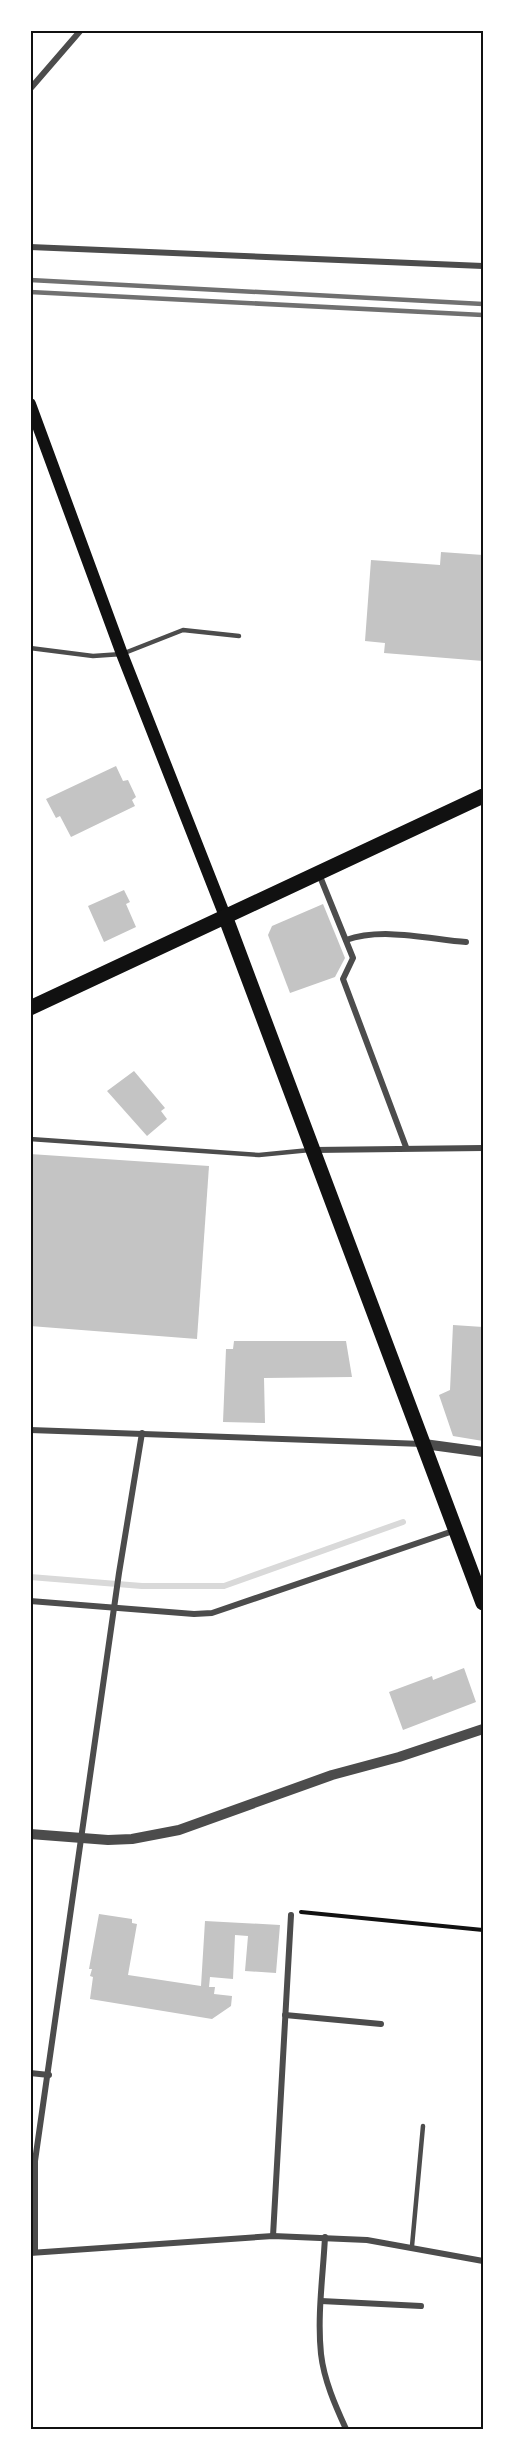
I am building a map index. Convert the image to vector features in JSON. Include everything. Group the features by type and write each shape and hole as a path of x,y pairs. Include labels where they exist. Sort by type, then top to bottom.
{"main road":[{"path":"30,405 122,654 225,916 483,1603"},
{"path":"30,1008 483,796"}],"street":[{"path":"30,88 81,30"},
{"path":"30,247 483,266"},
{"path":"318,873 353,958 343,979 406,1147"},
{"path":"346,940 359,935 384,935 466,942"},
{"path":"313,1150 406,1147 483,1148"},
{"path":"30,1430 424,1444 483,1452"},
{"path":"142,1433 115,1599 35,2161 33,2252 273,2236 325,2237 412,2246 483,2261"},
{"path":"30,1602 114,1609 212,1613 456,1530"},
{"path":"30,1834 81,1839 132,1839 194,1826 332,1775 399,1757 483,1729"},
{"path":"273,2236 291,1915"},
{"path":"285,2015 381,2024"},
{"path":"30,2073 49,2075"},
{"path":"325,2237 320,2343 324,2370 333,2401 346,2429"},
{"path":"321,2301 421,2306"}],"lane":[{"path":"30,648 93,656 122,654 183,630 239,636"},
{"path":"30,1139 259,1155 313,1150"},
{"path":"412,2246 423,2126"}],"path":[{"path":"291,1915 299,1912 483,1930"}],"building":[{"path":"441,552 483,555 483,661 384,653 385,643 365,641 371,560 440,565"},
{"path":"116,766 123,781 128,780 136,797 132,800 135,806 71,837 60,816 56,818 46,799"},
{"path":"124,890 130,902 126,904 136,927 104,942 88,906"},
{"path":"323,904 345,958 335,977 290,993 268,935 272,926"},
{"path":"134,1071 165,1108 161,1111 167,1119 147,1136 107,1091"},
{"path":"30,1154 209,1166 197,1339 30,1326"},
{"path":"453,1325 483,1327 483,1441 453,1436 439,1395 450,1390"},
{"path":"234,1341 346,1341 352,1377 264,1378 265,1423 223,1422 226,1349 233,1349"},
{"path":"464,1668 476,1702 403,1730 389,1692 432,1676 433,1680"},
{"path":"99,1914 132,1919 132,1923 137,1924 128,1975 201,1986 205,1921 280,1925 276,1973 245,1971 248,1936 235,1935 233,1979 210,1977 209,1987 215,1987 214,1994 232,1996 231,2006 212,2019 90,1999 93,1977 90,1976 92,1969 89,1969"}],"waterway":[{"path":"30,1577 142,1586 224,1586 403,1522"}],"railway":[{"path":"30,280 483,304"},
{"path":"30,292 483,315"}]}
